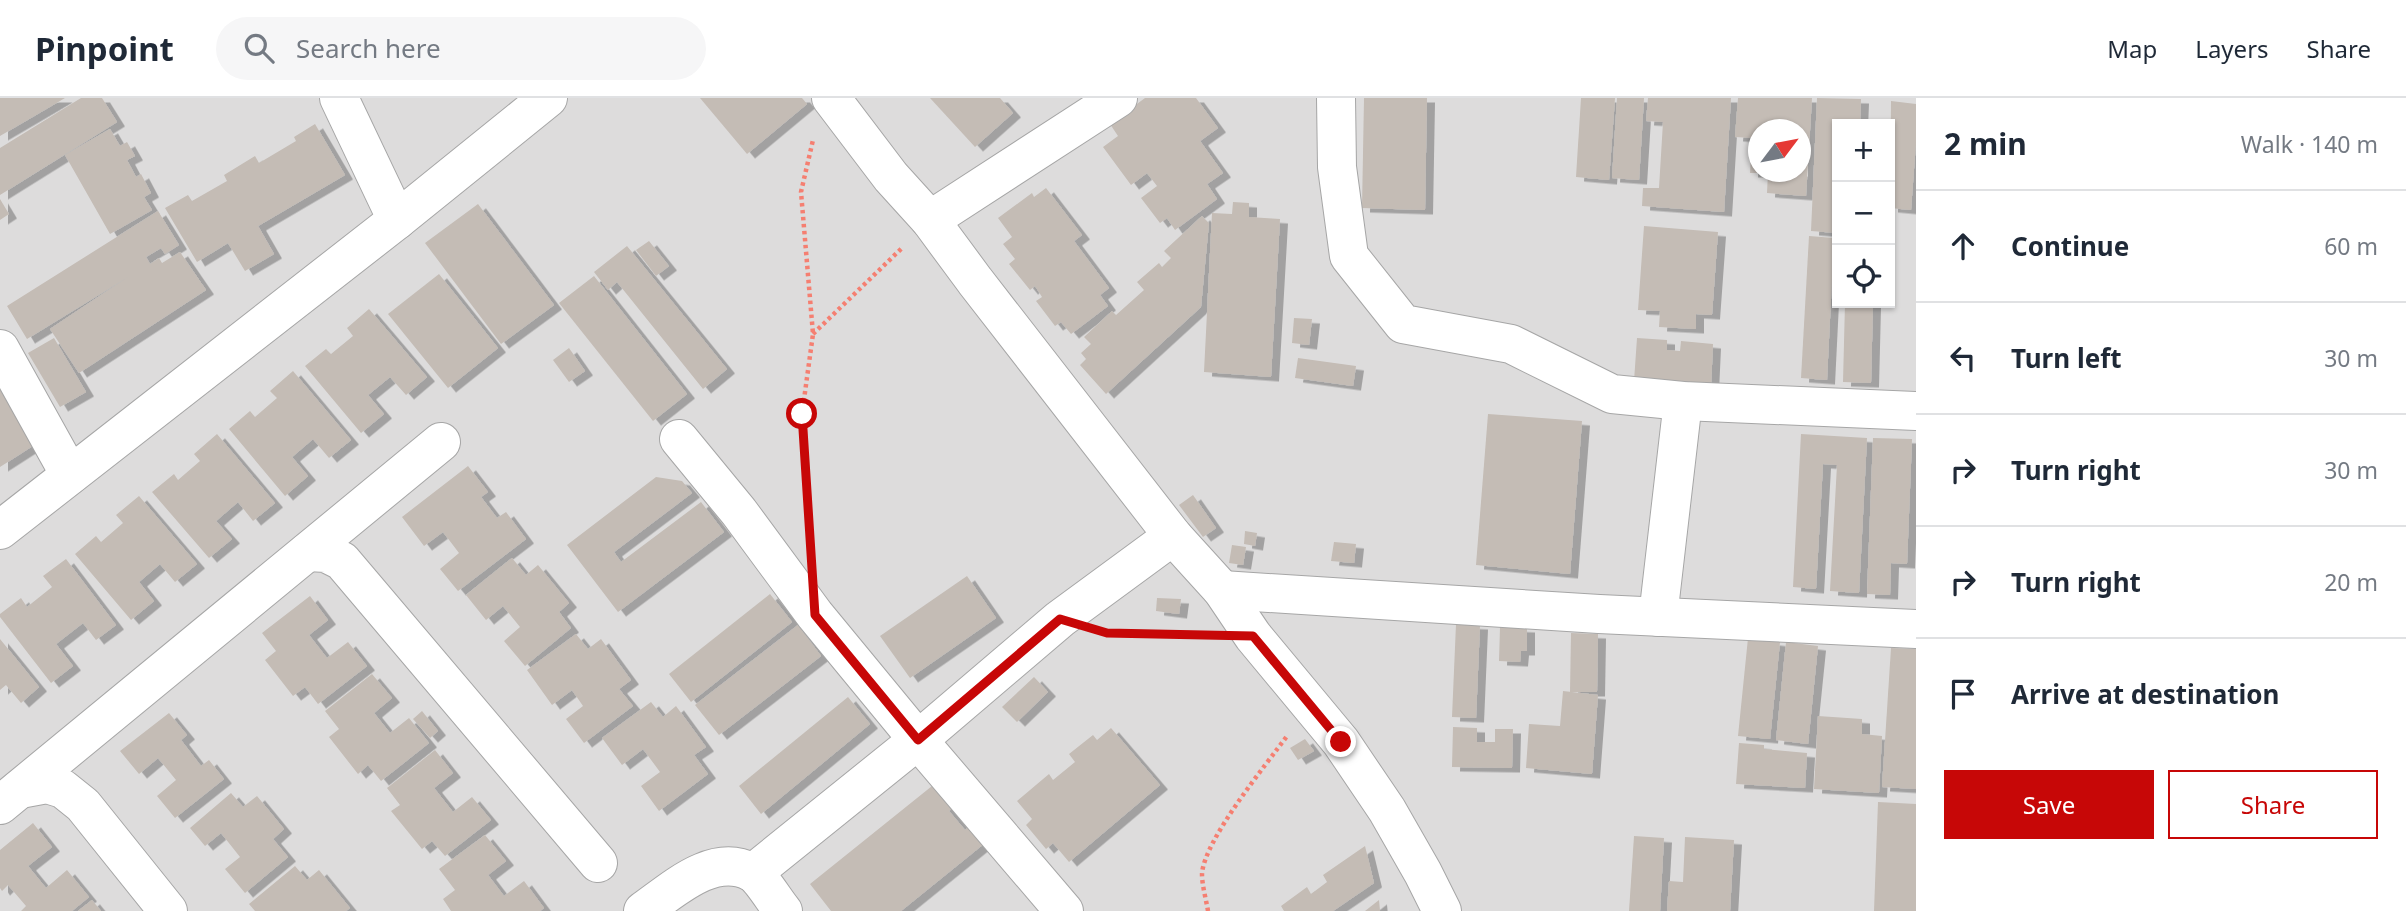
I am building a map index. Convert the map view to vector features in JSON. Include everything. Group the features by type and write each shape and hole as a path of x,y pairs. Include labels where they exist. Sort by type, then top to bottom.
{"street":[{"path":"339,98 397,220"},
{"path":"0,530 397,220 548,98"},
{"path":"831,98 891,177 930,220 1173,536 1222,590 1253,636 1341,742 1387,810 1442,911"},
{"path":"930,220 1118,98"},
{"path":"1336,98 1337,167 1349,256 1403,324 1511,344 1612,394 1684,401 1916,411"},
{"path":"0,349 70,475"},
{"path":"1658,617 1684,401"},
{"path":"679,439 739,512 815,615 1065,911"},
{"path":"10,797 441,442"},
{"path":"753,873 918,740 1060,619 1173,536"},
{"path":"308,552 326,553 342,561 598,863"},
{"path":"1222,590 1658,617 1916,629"},
{"path":"10,797 47,784 63,789 83,805 168,911"},
{"path":"643,911 703,871 727,866 753,873 783,911"}],"path":[{"path":"811,548 802,414 814,334 801,192 814,138"},
{"path":"814,334 930,220"},
{"path":"1060,619 1107,633 1253,636"},
{"path":"1208,911 1202,873 1211,848 1229,815 1310,704"}],"shaded area":[{"path":"0,98 1916,98 1916,911 0,911"}],"building":[{"path":"0,98 65,98 0,136"},
{"path":"81,98 102,98 117,122 0,195 0,148"},
{"path":"700,98 802,98 807,104 747,154"},
{"path":"930,98 1000,98 1013,113 975,147"},
{"path":"1145,98 1196,98 1218,128 1200,141 1223,173 1207,184 1217,199 1175,230 1167,218 1160,223 1141,198 1157,186 1147,173 1131,185 1103,147 1118,136 1110,124"},
{"path":"1364,98 1427,98 1425,210 1362,208"},
{"path":"1581,98 1615,98 1609,180 1576,177"},
{"path":"1617,98 1644,98 1639,180 1612,178"},
{"path":"1648,98 1731,98 1724,212 1642,206 1643,188 1659,188 1663,122 1646,121"},
{"path":"1738,98 1812,98 1811,119 1748,119 1748,138 1735,137"},
{"path":"1817,98 1861,99 1860,119 1832,119 1832,233 1811,231"},
{"path":"1891,101 1916,104 1911,210 1895,208 1895,119 1891,119"},
{"path":"315,124 345,175 258,226 274,254 245,271 228,243 197,262 165,208 188,195 192,201 227,181 224,175 255,156 259,163 296,141 294,137"},
{"path":"110,129 120,146 127,142 135,156 127,160 136,177 141,174 151,193 144,197 152,210 110,234 65,155"},
{"path":"1768,182 1807,182 1806,196 1767,193"},
{"path":"1046,188 1082,235 1074,241 1109,288 1100,295 1108,306 1071,334 1061,322 1055,326 1036,301 1042,297 1035,286 1030,290 1009,264 1015,259 1003,244 1012,237 998,218 1032,193 1034,197"},
{"path":"0,199 9,214 0,220"},
{"path":"1233,202 1249,203 1249,217 1280,219 1271,377 1204,372 1212,213 1232,214"},
{"path":"478,204 554,305 501,344 425,243"},
{"path":"158,211 179,245 165,254 161,248 146,257 150,264 159,258 162,263 180,252 206,290 79,373 50,329 128,277 27,339 7,306"},
{"path":"1202,216 1209,223 1201,307 1106,394 1080,365 1086,359 1081,353 1091,344 1084,337 1112,311 1116,315 1144,290 1137,282 1159,263 1162,267 1171,258 1164,251"},
{"path":"1644,226 1718,232 1712,315 1696,314 1696,329 1659,327 1660,311 1638,310"},
{"path":"1809,236 1832,238 1827,380 1801,378"},
{"path":"649,241 669,266 656,276 636,250"},
{"path":"627,246 727,369 703,389 617,282 608,290 594,272"},
{"path":"439,274 498,348 448,388 388,314"},
{"path":"594,276 687,394 653,421 559,303"},
{"path":"1845,308 1873,308 1871,383 1843,382"},
{"path":"369,309 427,377 406,395 390,377 368,395 384,414 361,433 305,366 326,349 331,354 353,336 347,328"},
{"path":"1294,318 1312,319 1309,345 1292,343"},
{"path":"54,338 86,392 60,407 28,353"},
{"path":"1637,338 1667,340 1667,350 1680,351 1681,341 1713,344 1711,387 1634,381"},
{"path":"569,348 585,371 569,382 553,360"},
{"path":"1298,358 1356,366 1353,386 1295,378"},
{"path":"293,371 351,440 329,458 313,439 292,457 308,476 285,496 229,429 250,411 255,417 277,398 270,391"},
{"path":"0,375 42,440 0,467"},
{"path":"1488,414 1582,421 1570,574 1476,565"},
{"path":"217,434 275,503 253,521 238,502 216,521 232,539 209,558 152,492 174,474 178,480 200,461 194,454"},
{"path":"1801,434 1867,438 1859,593 1830,591 1837,465 1823,464 1816,589 1793,587"},
{"path":"1873,438 1912,439 1907,564 1891,563 1890,595 1867,594"},
{"path":"468,466 488,492 481,497 497,518 506,512 526,539 458,591 440,569 459,553 443,532 424,546 402,517"},
{"path":"656,477 682,481 692,493 614,552 621,562 701,502 724,532 618,612 567,545"},
{"path":"1193,495 1216,528 1203,537 1179,505"},
{"path":"139,496 197,564 175,582 160,564 139,582 154,601 131,620 75,554 96,536 101,542 123,523 116,515"},
{"path":"1245,531 1257,533 1255,546 1244,544"},
{"path":"1334,542 1356,544 1354,563 1331,561"},
{"path":"1232,545 1246,547 1243,565 1229,563"},
{"path":"512,558 526,575 538,565 569,603 559,612 571,628 525,666 504,641 520,627 503,606 486,620 466,595"},
{"path":"66,559 116,625 96,640 83,623 56,644 73,666 51,683 0,614 21,598 27,607 52,587 43,576"},
{"path":"967,576 996,618 910,678 880,636"},
{"path":"770,594 792,622 691,702 669,674"},
{"path":"310,596 328,620 309,635 327,658 348,642 367,666 318,704 305,687 293,696 265,660 276,651 262,633"},
{"path":"1157,598 1181,599 1179,614 1156,611"},
{"path":"1456,624 1480,625 1476,718 1452,717"},
{"path":"798,625 821,656 719,735 695,705"},
{"path":"1500,627 1527,628 1527,651 1521,651 1520,662 1499,661"},
{"path":"1571,633 1598,634 1597,692 1570,692"},
{"path":"576,634 588,649 601,639 631,680 619,689 633,706 584,743 566,719 583,706 572,690 552,705 527,670"},
{"path":"1748,638 1780,642 1770,739 1738,736"},
{"path":"0,639 39,687 21,703 6,685 0,690"},
{"path":"1786,642 1818,646 1808,744 1776,740"},
{"path":"1891,648 1916,649 1916,789 1882,787"},
{"path":"372,674 392,698 374,713 390,733 409,718 429,743 381,781 368,765 358,774 329,737 339,729 325,711"},
{"path":"1034,677 1048,692 1017,722 1002,707"},
{"path":"1563,691 1598,695 1592,774 1526,768 1529,724 1560,726"},
{"path":"848,697 870,724 761,814 739,786"},
{"path":"651,702 663,717 676,706 706,747 694,755 708,774 659,811 641,786 660,772 643,749 622,765 602,738"},
{"path":"422,711 438,731 430,738 413,719"},
{"path":"169,713 187,735 181,740 201,766 209,760 224,779 175,818 157,796 176,780 158,758 139,774 120,751"},
{"path":"1818,716 1862,719 1862,734 1882,736 1879,793 1814,789"},
{"path":"1453,727 1477,728 1477,742 1495,742 1495,729 1513,729 1512,768 1452,767"},
{"path":"1111,728 1160,785 1069,862 1053,843 1046,849 1026,825 1032,819 1017,801 1049,774 1053,780 1075,762 1069,754 1093,735 1097,740"},
{"path":"1305,739 1314,751 1298,760 1290,748"},
{"path":"1739,743 1764,745 1764,749 1807,753 1805,788 1736,784"},
{"path":"435,750 453,773 434,788 453,812 472,797 491,820 445,856 432,841 422,849 391,811 400,805 387,788"},
{"path":"937,782 956,805 949,811 965,830 971,825 985,843 901,911 831,911 810,884"},
{"path":"231,793 243,807 257,796 284,829 273,839 288,857 245,893 225,869 240,857 221,833 205,846 190,828"},
{"path":"1878,802 1916,804 1916,911 1874,911"},
{"path":"33,823 52,847 28,866 46,888 67,870 89,897 72,911 21,911 26,906 8,885 2,891 0,888 0,850"},
{"path":"485,835 506,861 488,875 504,896 524,881 544,908 540,911 451,911 443,899 455,890 439,869"},
{"path":"1634,836 1664,838 1660,911 1629,911"},
{"path":"1685,837 1734,840 1730,911 1667,911 1669,881 1683,882"},
{"path":"1365,846 1374,883 1333,911 1284,911 1281,906 1307,887 1311,894 1327,882 1323,875"},
{"path":"295,866 307,880 319,870 350,908 346,911 255,911 249,904"},
{"path":"92,900 101,911 78,911"},
{"path":"1379,900 1380,911 1365,911"}],"route":[{"path":"802,414 815,615 918,740 1060,619 1107,633 1253,636 1341,742"}]}
